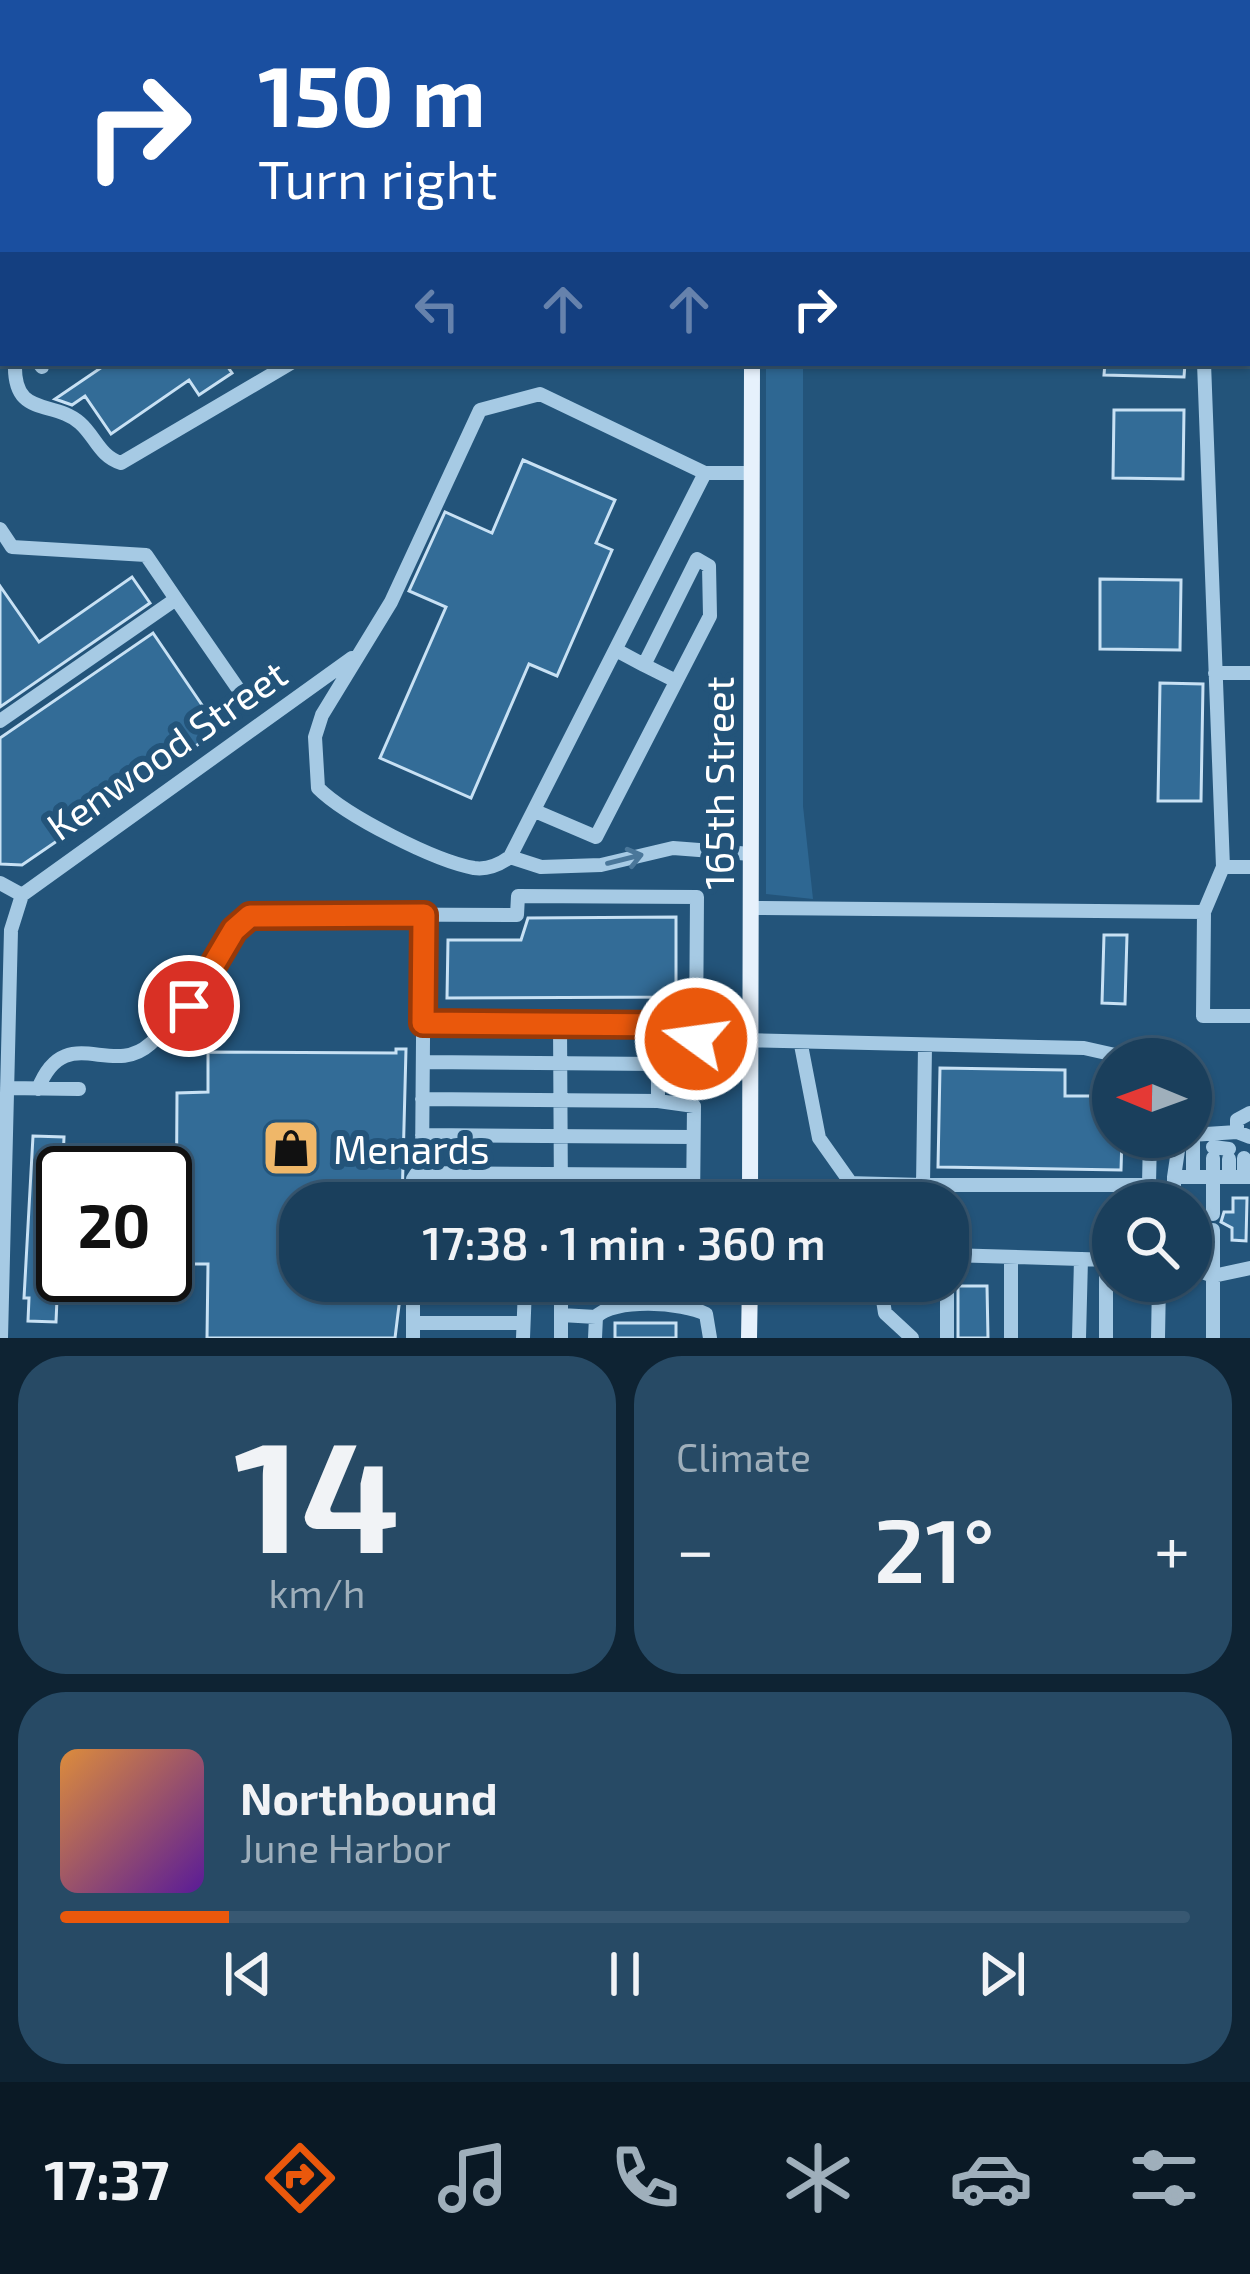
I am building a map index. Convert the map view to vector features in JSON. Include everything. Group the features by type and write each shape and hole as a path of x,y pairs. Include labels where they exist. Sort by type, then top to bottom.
{"main road":[{"name":"165th Street","path":"750,1182 752,366"},
{"path":"749,1338 750,1302"}],"street":[{"path":"15,366 17,383 30,402 75,419 107,458 121,463 286,366"},
{"path":"1204,366 1223,867 1204,912 1203,1016 1250,1016"},
{"path":"705,472 511,857 492,867 462,864 358,817 318,788 317,727 392,602 476,415 487,406 530,394 553,398 705,472 752,473"},
{"path":"0,529 12,547 146,555 241,692"},
{"path":"535,811 596,837 710,616 710,566 697,559 644,665"},
{"path":"0,722 176,599"},
{"path":"616,650 676,681"},
{"name":"Kenwood Street","path":"22,895 361,652"},
{"path":"1215,673 1250,673"},
{"path":"511,857 542,866 601,865 682,848 699,854 751,854"},
{"path":"1223,867 1250,867"},
{"path":"0,883 22,895 11,930 5,986 1,1338"},
{"path":"38,1089 50,1064 62,1055 128,1054 146,1048 189,1006 234,930 250,916 517,915 518,896 697,897 696,1039"},
{"path":"751,908 1204,912"},
{"path":"416,1182 422,1135 424,915"},
{"path":"423,1023 674,1025 718,1051 750,1044 1092,1050"},
{"path":"560,1024 561,1182"},
{"path":"658,1025 658,1101"},
{"path":"801,1045 813,1122 846,1182"},
{"path":"923,1182 925,1046"},
{"path":"423,1062 658,1064"},
{"path":"7,1088 79,1090"},
{"path":"422,1099 689,1102 693,1182"},
{"path":"422,1135 693,1137"},
{"path":"1233,1141 1234,1177"},
{"path":"1213,1338 1213,1222 1234,1177 1233,1141"},
{"path":"1174,1181 1181,1158"},
{"path":"1191,1158 1193,1177"},
{"path":"417,1173 693,1175"},
{"path":"1166,1182 1234,1177"},
{"path":"969,1185 1092,1185"},
{"path":"969,1256 1092,1259"},
{"path":"1011,1258 1011,1338"},
{"path":"1079,1338 1081,1259"},
{"path":"1213,1276 1250,1268"},
{"path":"561,1302 561,1338"},
{"path":"686,1307 687,1302"},
{"path":"883,1302 885,1313 912,1338"},
{"path":"947,1302 947,1338"},
{"path":"1106,1338 1108,1302"},
{"path":"1158,1338 1159,1302"},
{"path":"561,1315 596,1317 609,1307 686,1307 706,1314 710,1338"},
{"path":"595,1338 596,1317"},
{"path":"413,1330 523,1330"}],"shaded area":[{"path":"766,366 803,366 803,806 813,899 766,894"}],"building":[{"path":"104,366 227,366 232,373 199,395 189,380 111,434 85,396 72,405 55,399"},
{"path":"1105,366 1185,366 1184,377 1104,375"},
{"path":"1114,410 1184,410 1183,479 1113,478"},
{"path":"523,460 615,500 596,543 612,550 557,676 529,664 471,798 380,758 446,607 409,591 445,512 492,533"},
{"path":"132,577 150,603 0,707 0,586 39,642"},
{"path":"1100,579 1181,580 1180,650 1100,649"},
{"path":"153,633 219,730 22,865 0,864 0,738"},
{"path":"1160,683 1203,684 1201,801 1158,801"},
{"path":"676,917 676,997 447,998 448,940 521,940 528,918"},
{"path":"1104,935 1127,935 1125,1004 1102,1003"},
{"name":"Menards","path":"396,1049 406,1049 403,1182 279,1182 279,1302 399,1302 395,1338 207,1338 208,1264 192,1264 192,1146 177,1146 177,1093 208,1092 208,1052 396,1053"},
{"path":"940,1068 1065,1070 1065,1096 1092,1096 1092,1158 1121,1158 1121,1170 938,1167"},
{"path":"33,1136 64,1137 64,1146 36,1146 36,1302 57,1302 56,1322 28,1321 29,1298 24,1298"},
{"path":"1233,1198 1247,1198 1246,1241 1232,1240 1232,1228 1221,1222 1224,1212 1233,1212"},
{"path":"969,1286 987,1286 988,1338 958,1338 958,1302 969,1302"},
{"path":"615,1323 676,1323 676,1338 615,1338"}],"place":[{"name":"Menards","path":"291,1148"}],"route":[{"path":"189,1006 234,930 250,916 424,915 423,1023 674,1025 696,1039"}]}
